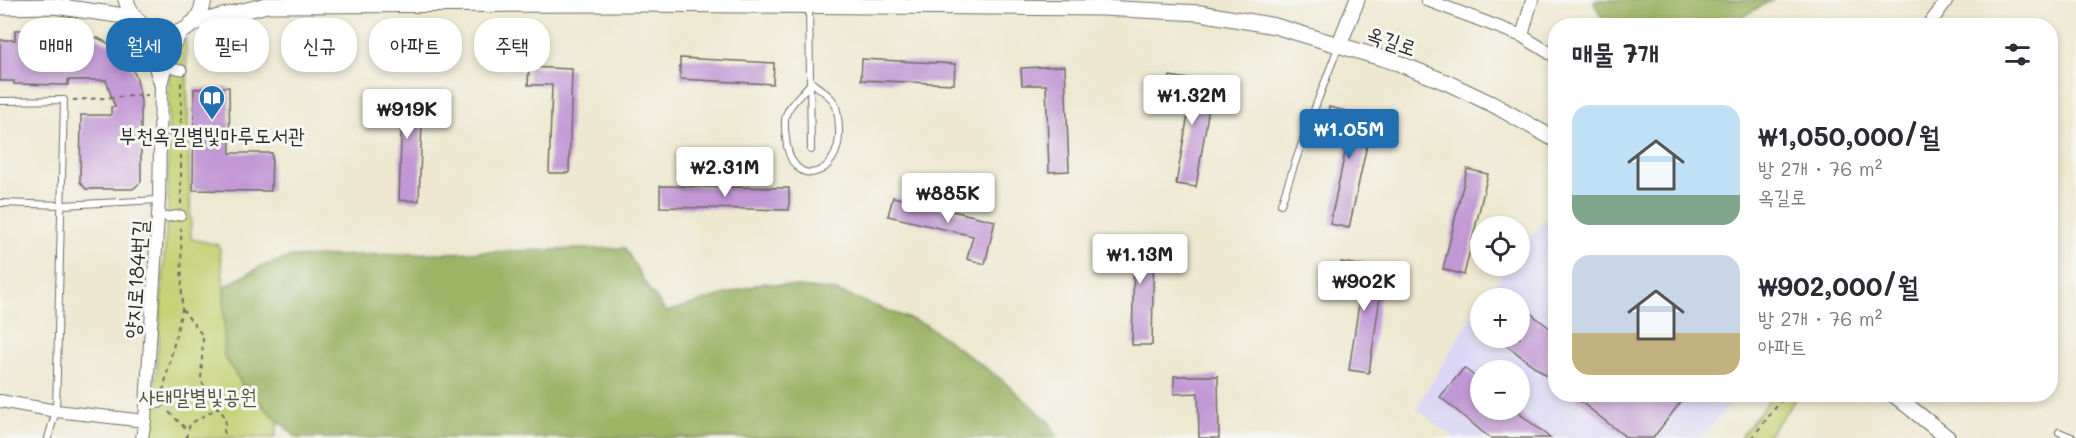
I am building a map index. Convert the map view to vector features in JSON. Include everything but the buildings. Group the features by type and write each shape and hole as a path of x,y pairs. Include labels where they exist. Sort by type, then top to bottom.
{"street":[{"path":"126,0 135,18"},
{"path":"159,200 160,89 170,51 199,15 204,0"},
{"path":"1339,45 1357,0"},
{"path":"1426,0 1522,36 1548,52"},
{"path":"1522,36 1532,0"},
{"path":"1934,18 1947,0"},
{"path":"0,7 61,3 121,18"},
{"name":"옥길로","path":"182,29 262,3 809,3 1102,8 1190,12 1275,26 1398,63 1448,82 1548,135"},
{"path":"154,72 160,89"},
{"name":"양지로184번길","path":"142,438 159,200"},
{"path":"168,217 181,215"},
{"path":"0,401 56,411 145,421"},
{"path":"1903,402 1948,438"}],"lane":[{"path":"809,3 812,150"},
{"path":"1281,204 1339,45"},
{"path":"811,82 833,99 838,110 840,138 833,160 823,169 812,173 800,170 793,165 787,152 785,129 786,115 792,104 811,82"},
{"path":"0,101 64,100 56,411 48,438"},
{"name":"양지로184번길","path":"0,203 63,205 159,200"},
{"path":"2058,432 2074,438"}],"path":[{"path":"182,72 182,309 157,404 188,431"},
{"path":"64,100 160,89"},
{"path":"182,309 203,336 201,381 226,419 223,438"},
{"path":"1752,438 1780,402"},
{"path":"186,438 190,424 219,407"}],"shaded area":[{"path":"1548,216 1548,402 1732,402 1701,438 1455,438 1416,408 1470,319 1470,348 1530,348 1530,288 1491,288 1501,276 1530,276 1530,239"}],"green space":[{"path":"1595,0 1772,0 1740,18 1602,18 1594,3"},
{"name":"사태말별빛공원","path":"186,39 191,239 219,245 224,287 245,389 278,420 275,438 148,438 155,392 168,203 169,78 170,72 182,72 182,44"},
{"path":"625,248 648,288 666,312 763,283 836,291 926,325 1001,379 1048,421 1058,438 297,438 245,389 224,356 224,287 260,267 292,257"},
{"path":"1768,402 1794,402 1766,438 1740,438"}],"place":[{"name":"부천옥길별빛마루도서관","path":"212,121"}]}
